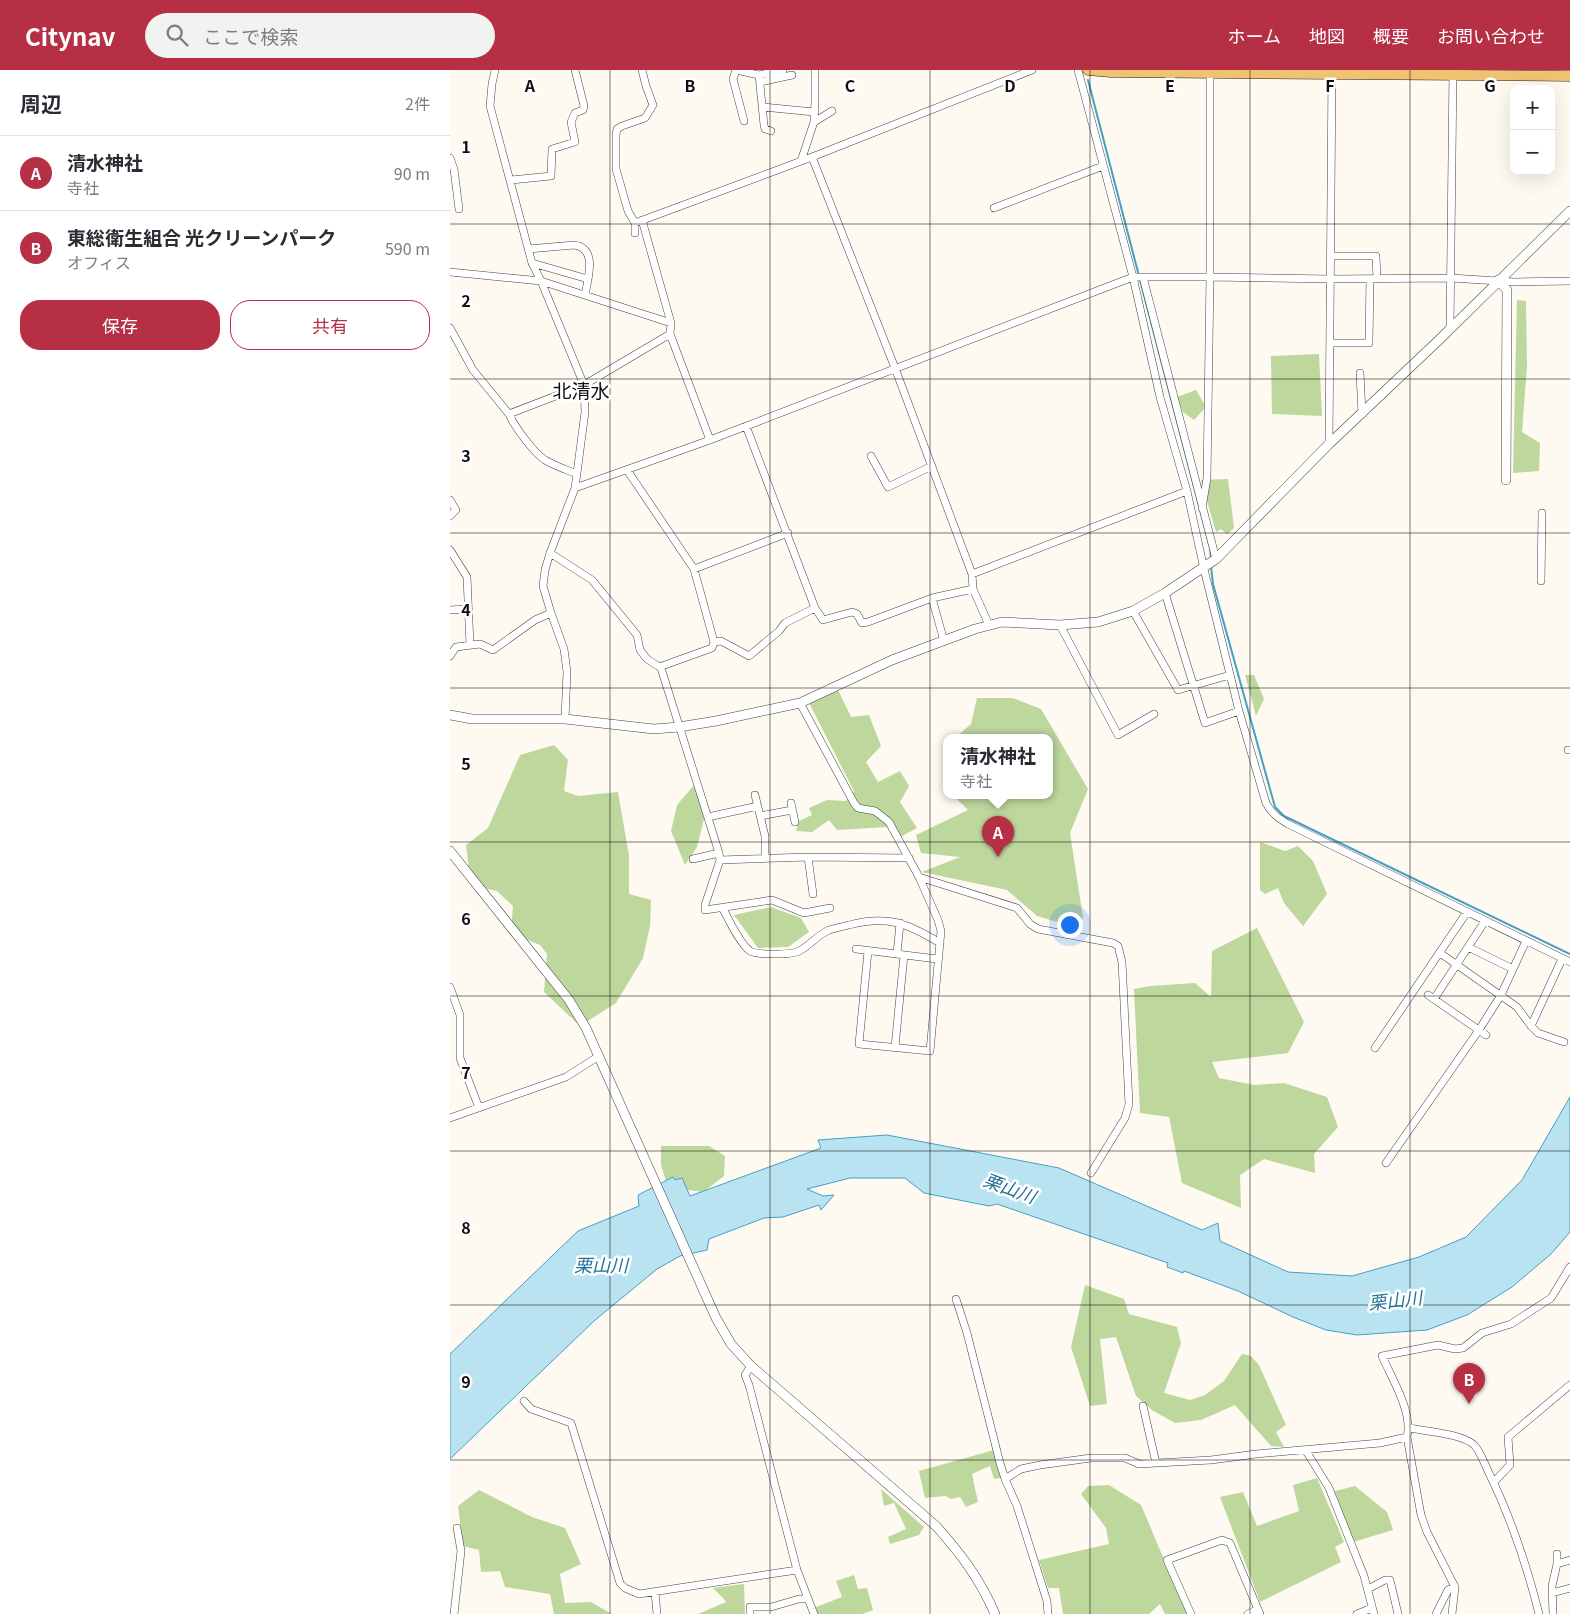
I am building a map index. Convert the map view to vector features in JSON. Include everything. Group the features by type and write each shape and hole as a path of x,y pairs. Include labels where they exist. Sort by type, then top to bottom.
{"main road":[{"path":"1088,70 1111,72 1453,73 1570,76"}],"street":[{"path":"495,70 490,106 528,249 532,263 542,282 584,385 585,412 575,488 550,553 545,570 544,586 564,649 567,672 565,719"},
{"path":"511,180 551,176 552,149 575,142 571,122 575,114 583,110 584,106 576,70"},
{"path":"642,70 653,105 645,118 617,129 616,169 628,211 639,222 671,323 670,334 710,440"},
{"path":"744,121 733,78 736,70 760,78 792,75"},
{"path":"760,78 783,70"},
{"path":"801,161 814,122 815,70"},
{"path":"635,233 639,222 812,157 1032,70"},
{"path":"1078,70 1133,277 1160,397 1187,490 1204,569 1239,710 1270,811 1278,818 1570,962"},
{"path":"1202,508 1207,478 1210,277 1210,72"},
{"path":"1329,444 1332,72"},
{"path":"1450,328 1453,73"},
{"path":"760,78 765,129 771,131"},
{"path":"763,107 814,112"},
{"path":"814,122 832,111"},
{"path":"812,157 932,466 972,574 973,589 989,626"},
{"path":"450,158 454,170 459,208"},
{"path":"994,208 1103,166"},
{"path":"450,715 472,719 565,719 654,729 678,727 800,703 892,660 1002,622 1060,625 1098,622 1133,611 1165,594 1216,559 1329,444 1570,211"},
{"path":"528,249 574,245 586,249 590,256 585,296"},
{"path":"1330,256 1376,256 1369,343 1330,343"},
{"path":"532,263 588,279"},
{"path":"450,272 542,282 671,323"},
{"path":"575,488 710,440 1133,277 1451,278 1570,282"},
{"path":"1143,277 1216,559"},
{"path":"1498,280 1507,290 1506,480"},
{"path":"450,328 473,370 543,459 577,474"},
{"path":"509,414 584,385 670,334"},
{"path":"1360,373 1362,414"},
{"path":"746,426 815,608 823,620 852,612 857,614 862,623 932,598 973,589"},
{"path":"871,456 888,487 932,466"},
{"path":"627,470 694,569 714,642 712,648 658,666"},
{"path":"972,574 1187,490"},
{"path":"450,500 456,510 450,516"},
{"path":"1540,581 1542,513"},
{"path":"694,569 788,533"},
{"path":"450,550 467,577 470,645"},
{"path":"550,553 592,580 637,635 640,650 647,659 661,668 720,856 705,910 723,909 772,900 804,913 830,908"},
{"path":"1165,594 1204,723 1239,710"},
{"path":"932,598 944,641"},
{"path":"714,642 721,641 749,656 779,631 785,623 815,608"},
{"path":"450,610 468,609"},
{"path":"1133,611 1178,690 1230,675"},
{"path":"450,656 456,647 470,645 480,644 494,650 535,620 551,613"},
{"path":"1060,625 1118,735 1154,714"},
{"path":"800,703 854,803 858,808 875,811 889,822 919,877 938,920 941,931 930,1050 859,1044 868,951"},
{"path":"756,795 765,836 765,857"},
{"path":"708,817 758,806"},
{"path":"760,816 792,807 795,822"},
{"path":"450,851 569,1000 586,1028 716,1318 731,1344 751,1366 936,1526 957,1549 974,1573 995,1614"},
{"path":"694,859 720,856 909,858"},
{"path":"808,857 813,894"},
{"path":"919,877 1017,908 1030,924 1038,929 1113,943 1118,946 1122,962 1129,1104 1125,1118 1091,1173"},
{"path":"723,909 743,942 750,951 757,953 797,953 828,930 863,921 900,923 915,928 940,943"},
{"path":"1375,1048 1467,912"},
{"path":"1485,921 1456,965 1431,997 1486,1036"},
{"path":"895,1047 901,954 900,923"},
{"path":"1386,1162 1479,1030 1501,995 1526,941"},
{"path":"1468,947 1514,969"},
{"path":"856,949 937,959"},
{"path":"1440,953 1517,1007 1538,1033 1564,1042"},
{"path":"1531,1026 1562,958"},
{"path":"450,987 460,1015 460,1058 479,1108"},
{"path":"450,1118 566,1077 598,1056"},
{"path":"1452,1614 1455,1587 1426,1532 1421,1515 1407,1437 1409,1428 1406,1412 1382,1356 1438,1345 1455,1349 1463,1348 1482,1333 1511,1324 1551,1298 1570,1267"},
{"path":"956,1299 967,1333 1005,1478 1017,1506 1047,1601 1048,1614"},
{"path":"751,1366 744,1375 749,1385 797,1570 814,1614"},
{"path":"1494,1482 1510,1464 1508,1437 1570,1386"},
{"path":"524,1401 531,1409 571,1423 620,1583 632,1592 639,1594 655,1592 797,1570"},
{"path":"1142,1406 1156,1463"},
{"path":"1409,1428 1467,1440 1475,1446 1494,1482 1520,1547 1539,1614"},
{"path":"1005,1478 1021,1469 1091,1458 1125,1458 1139,1464 1211,1460 1380,1443 1407,1437"},
{"path":"1306,1451 1329,1488 1368,1589 1373,1611 1357,1614"},
{"path":"454,1614 461,1551 457,1528"},
{"path":"1191,1614 1167,1560 1222,1540 1230,1543 1259,1611 1248,1614"},
{"path":"1553,1614 1552,1586 1557,1564 1557,1554"},
{"path":"1557,1564 1570,1560"},
{"path":"1368,1589 1385,1580 1390,1580 1398,1614"},
{"path":"1436,1614 1448,1590 1455,1587"},
{"path":"1552,1592 1570,1588"},
{"path":"655,1592 657,1614"},
{"path":"750,1614 750,1607 771,1607 799,1599 808,1599"}],"green space":[{"path":"1517,300 1526,301 1527,366 1522,432 1540,443 1539,471 1513,473"},
{"path":"1319,354 1322,416 1272,414 1271,356"},
{"path":"1196,390 1206,407 1194,420 1183,412 1177,397"},
{"path":"1228,479 1234,528 1227,534 1221,529 1216,532 1201,480"},
{"path":"1245,675 1254,675 1264,699 1256,716"},
{"path":"838,690 851,717 869,715 881,746 866,762 878,782 900,771 909,786 900,802 917,828 900,837 887,827 837,830 829,820 812,832 796,831 799,821 812,815 809,808 827,800 846,801 854,791 809,703"},
{"path":"977,698 1013,698 1041,709 1088,789 1070,833 1083,918 1077,928 1037,916 1007,890 922,872 960,857 921,853 916,835 968,810 957,799 1053,799 1053,734 960,734 971,724"},
{"path":"554,745 568,760 564,791 578,796 618,792 629,856 629,894 651,900 650,926 643,958 616,1003 580,1026 544,992 547,954 540,945 511,933 513,906 497,891 471,886 466,845 488,828 520,755"},
{"path":"695,784 704,819 697,847 685,865 671,831 677,805"},
{"path":"1260,842 1285,851 1298,846 1313,861 1327,894 1303,926 1284,903 1278,888 1265,894 1260,890"},
{"path":"771,907 801,918 809,932 788,947 758,948 734,915"},
{"path":"1257,928 1304,1022 1288,1053 1212,1062 1219,1078 1254,1085 1284,1083 1327,1097 1338,1127 1314,1154 1315,1173 1264,1159 1240,1175 1241,1208 1182,1183 1169,1117 1140,1113 1134,989 1195,983 1211,997 1212,951"},
{"path":"661,1146 709,1146 725,1156 724,1176 703,1192 668,1187 661,1165"},
{"path":"1085,1285 1124,1299 1129,1314 1177,1327 1181,1343 1164,1393 1190,1400 1205,1395 1224,1381 1242,1354 1251,1356 1259,1365 1286,1425 1276,1432 1284,1447 1271,1446 1235,1405 1201,1420 1175,1423 1152,1410 1136,1396 1116,1337 1100,1339 1107,1404 1090,1406 1071,1347"},
{"path":"994,1450 1001,1478 994,1479 990,1466 972,1474 978,1502 966,1507 960,1497 951,1499 945,1496 925,1498 919,1471"},
{"path":"1317,1478 1344,1542 1335,1547 1341,1562 1260,1602 1220,1497 1243,1492 1257,1526 1299,1511 1293,1485"},
{"path":"1109,1485 1141,1505 1187,1614 1165,1614 1160,1604 1149,1614 1063,1614 1059,1588 1048,1588 1039,1560 1109,1544 1106,1528 1081,1494 1088,1486"},
{"path":"1355,1486 1387,1512 1393,1530 1353,1542 1335,1491"},
{"path":"881,1489 924,1527 919,1535 890,1544 888,1537 906,1529 894,1503 884,1506"},
{"path":"479,1490 532,1517 565,1528 581,1564 560,1574 565,1603 591,1602 612,1614 554,1614 550,1594 505,1587 500,1571 481,1572 479,1550 463,1546 458,1506"},
{"path":"854,1575 858,1589 867,1588 873,1610 862,1614 818,1614 816,1607 842,1597 836,1581"},
{"path":"744,1584 745,1614 698,1614 726,1602 713,1588"}],"water":[{"name":"栗山川","path":"1570,1097 1570,1232 1551,1254 1512,1287 1467,1315 1427,1330 1357,1335 1326,1330 1238,1291 1184,1271 1183,1273 1167,1267 1168,1263 997,1204 989,1206 924,1193 905,1178 850,1178 807,1189 823,1196 834,1195 821,1210 819,1205 783,1217 764,1218 709,1239 707,1250 680,1256 657,1269 594,1321 450,1459 450,1354 578,1231 639,1206 638,1195 673,1177 675,1180 682,1178 690,1196 821,1148 818,1140 887,1135 1059,1168 1202,1230 1218,1223 1220,1241 1288,1272 1352,1276 1419,1257 1466,1237 1522,1180"}],"waterway":[{"path":"1088,80 1139,276"},
{"path":"1140,280 1210,548 1211,559"},
{"path":"1211,566 1213,584 1275,807 1284,816 1570,954"}],"place":[{"name":"清水神社","path":"998,857"},
{"name":"東総衛生組合 光クリーンパーク","path":"1469,1404"}],"district":[{"name":"北清水","path":"581,389"}]}
